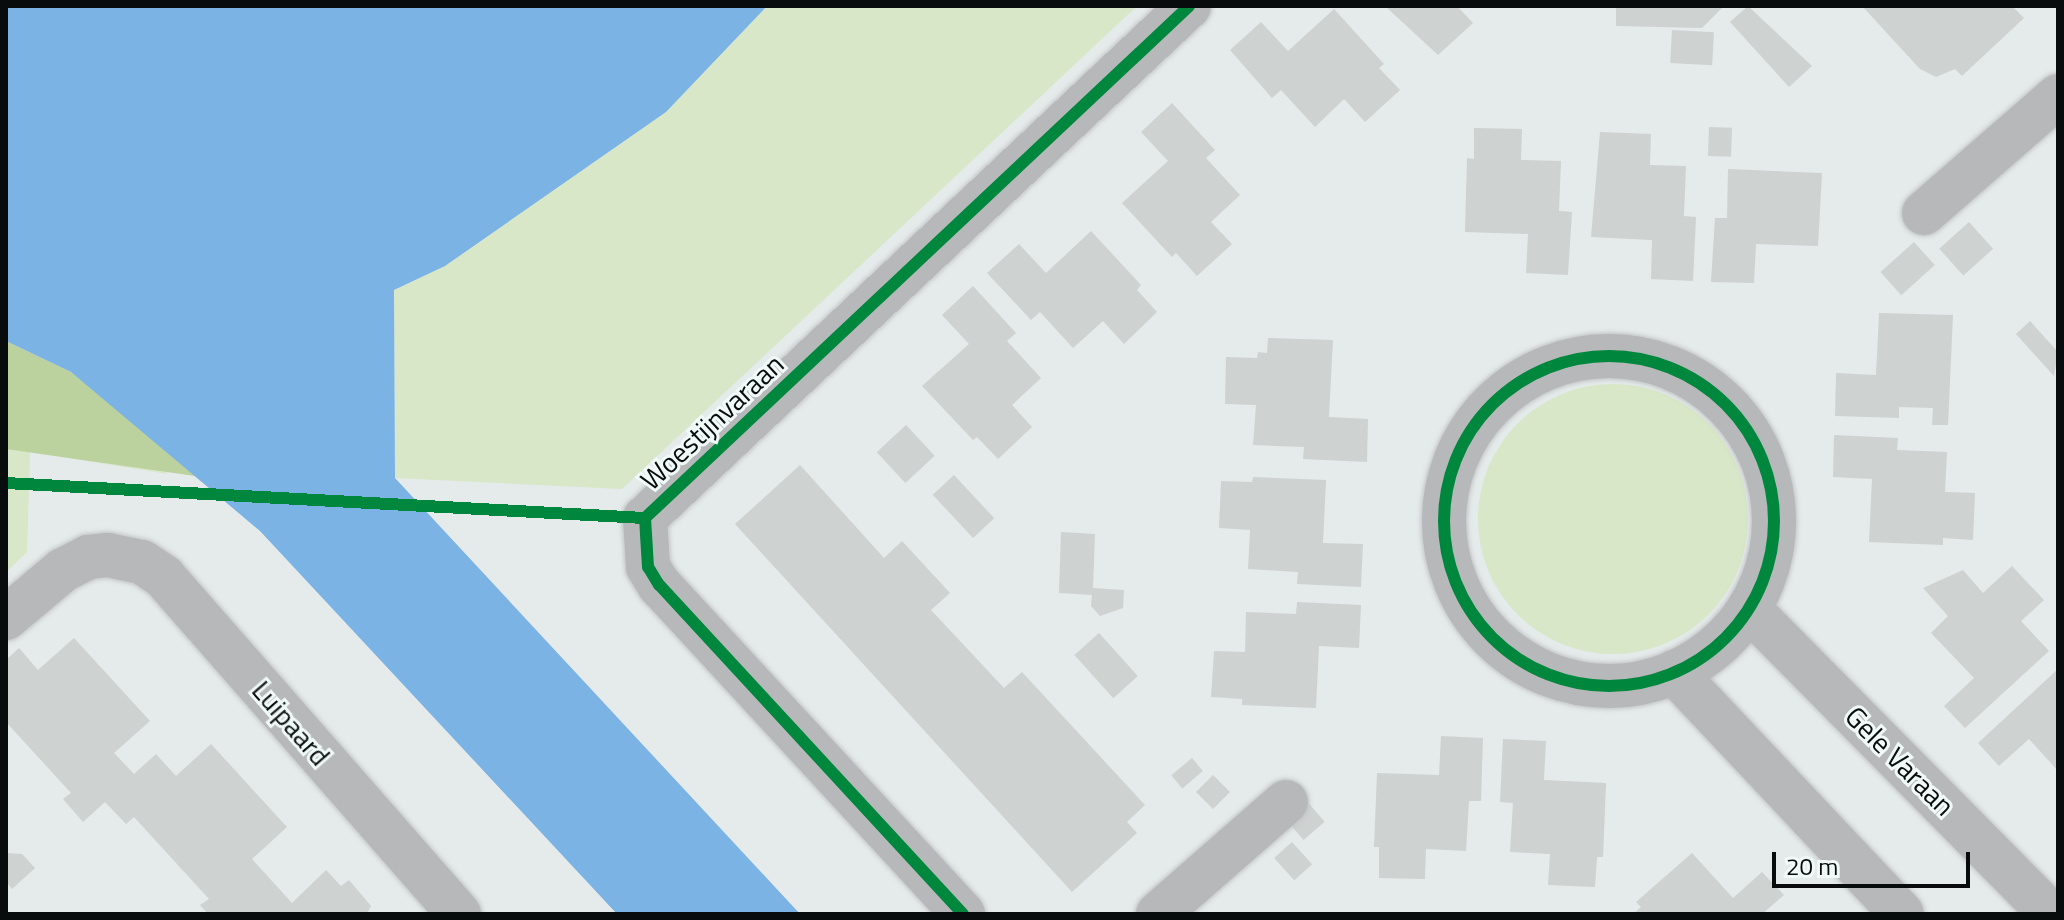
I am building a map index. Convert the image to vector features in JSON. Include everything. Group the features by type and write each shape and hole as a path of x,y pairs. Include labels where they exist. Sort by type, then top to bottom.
{"street":[{"name":"Woestijnvaraan","path":"963,914 659,585 648,567 645,518 1189,6"},
{"path":"1924,213 2058,96"},
{"path":"1585,356 1640,358 1691,376 1732,411 1762,457 1774,509 1769,563 1749,609 1710,652 1674,672 1610,687 1557,679 1509,654 1471,614 1448,562 1444,507 1457,453 1488,407 1533,373 1585,356"},
{"name":"Luipaard","path":"6,618 63,570 88,557 108,555 142,562 164,577 459,914"},
{"name":"Gele Varaan","path":"1749,609 2051,914"},
{"path":"1674,672 1902,914"},
{"path":"1158,914 1286,802"}],"green space":[{"path":"767,6 1137,6 622,489 395,478 394,290 445,266 666,112"},
{"path":"6,341 168,474 30,452 27,552 6,572"},
{"path":"6,341 71,372 202,477 6,449"},
{"path":"1600,384 1626,384 1665,394 1688,406 1709,423 1726,444 1738,467 1746,493 1746,545 1738,571 1726,594 1709,615 1688,632 1652,649 1626,654 1600,654 1574,649 1549,638 1527,624 1508,605 1483,558 1478,532 1478,506 1483,480 1494,455 1508,433 1527,414 1574,389"}],"water":[{"path":"6,6 767,6 666,112 445,266 394,290 395,478 800,914 617,914 260,531 71,372 6,341"}],"building":[{"path":"1385,6 1457,6 1473,23 1438,55"},
{"path":"1616,6 1724,6 1702,28 1616,26"},
{"path":"1748,6 1812,66 1789,87 1730,22"},
{"path":"1862,6 2012,6 2024,18 1962,76 1955,69 1936,77 1920,69"},
{"path":"1334,9 1384,64 1379,68 1400,90 1365,122 1344,99 1315,127 1281,90 1272,98 1230,50 1261,22 1288,51"},
{"path":"1672,30 1714,32 1712,65 1670,63"},
{"path":"1172,103 1215,150 1206,158 1240,195 1211,222 1232,244 1197,276 1176,253 1172,257 1122,203 1168,161 1141,132"},
{"path":"1709,127 1732,128 1731,157 1708,156"},
{"path":"1474,128 1522,129 1521,160 1561,161 1559,211 1572,212 1568,275 1526,273 1528,234 1465,232 1467,158 1474,159"},
{"path":"1600,132 1651,134 1650,165 1686,166 1684,216 1696,217 1693,281 1651,279 1652,240 1591,237"},
{"path":"1728,169 1822,173 1818,246 1756,244 1754,283 1711,282 1715,218 1727,218"},
{"path":"1969,222 1993,249 1963,276 1939,249"},
{"path":"1091,231 1141,285 1137,290 1157,312 1124,344 1103,321 1073,348 1040,312 1031,320 987,273 1019,244 1046,273"},
{"path":"1914,242 1935,265 1901,295 1881,272"},
{"path":"973,286 1016,333 1007,341 1041,378 1012,405 1032,427 998,459 977,437 973,440 922,386 969,344 942,315"},
{"path":"1879,313 1953,315 1948,425 1932,425 1933,408 1899,407 1899,418 1835,416 1836,373 1876,375"},
{"path":"2030,321 2058,352 2054,376 2016,334"},
{"path":"1268,338 1333,340 1329,417 1368,419 1367,462 1303,459 1304,447 1253,445 1256,405 1225,404 1226,357 1257,358 1258,352 1267,353"},
{"path":"906,425 935,456 905,483 877,452"},
{"path":"1834,435 1898,438 1897,450 1947,452 1945,492 1975,493 1973,540 1943,538 1943,545 1869,542 1872,479 1833,477"},
{"path":"800,465 884,558 902,541 950,593 931,610 1004,688 1022,672 1145,805 1127,822 1137,833 1072,892 735,524"},
{"path":"954,475 994,518 973,538 933,495"},
{"path":"1253,477 1326,480 1323,543 1363,544 1361,587 1297,584 1298,572 1248,569 1250,530 1219,528 1221,481 1252,482"},
{"path":"1061,532 1095,534 1093,588 1124,590 1123,608 1100,616 1091,606 1092,595 1059,593"},
{"path":"2012,566 2044,600 2021,621 2049,651 1965,728 1944,706 1974,678 1931,633 1948,616 1923,588 1963,570 1983,593"},
{"path":"1297,602 1361,605 1359,648 1319,646 1316,708 1242,705 1242,699 1211,697 1214,651 1245,652 1246,612 1296,614"},
{"path":"1099,633 1138,676 1113,698 1074,655"},
{"path":"74,638 150,721 114,753 134,774 156,754 176,776 211,744 287,827 252,859 292,903 326,870 341,886 349,880 371,906 367,914 208,914 200,905 209,899 134,817 126,824 105,802 83,822 63,799 71,793 6,722 6,660 19,648 38,670"},
{"path":"2058,669 2058,771 2029,739 1999,766 1978,743"},
{"path":"1441,736 1483,738 1481,801 1469,801 1466,851 1426,849 1425,879 1379,878 1379,847 1374,847 1377,773 1439,775"},
{"path":"1503,739 1546,741 1544,780 1606,783 1603,857 1597,857 1595,887 1548,885 1550,854 1510,852 1513,803 1500,802"},
{"path":"1192,758 1203,771 1182,788 1171,775"},
{"path":"1213,775 1230,792 1213,809 1196,792"},
{"path":"1305,799 1325,822 1304,840 1284,817"},
{"path":"1292,842 1312,864 1294,880 1274,858"},
{"path":"6,853 22,854 35,868 12,889 6,882"},
{"path":"1692,853 1733,898 1762,872 1784,895 1762,914 1633,914 1641,907 1636,902"}],"cycle path":[{"path":"963,914 659,585 648,567 645,518 1189,6"},
{"path":"1609,356 1657,363 1672,369 1700,384 1725,405 1746,430 1761,458 1767,473 1774,521 1767,569 1761,584 1746,612 1725,637 1700,658 1672,673 1657,679 1609,686 1561,679 1546,673 1518,658 1493,637 1472,612 1457,584 1451,569 1444,521 1451,473 1457,458 1472,430 1493,405 1518,384 1546,369 1561,363 1609,356"},
{"path":"6,483 645,518"}]}
